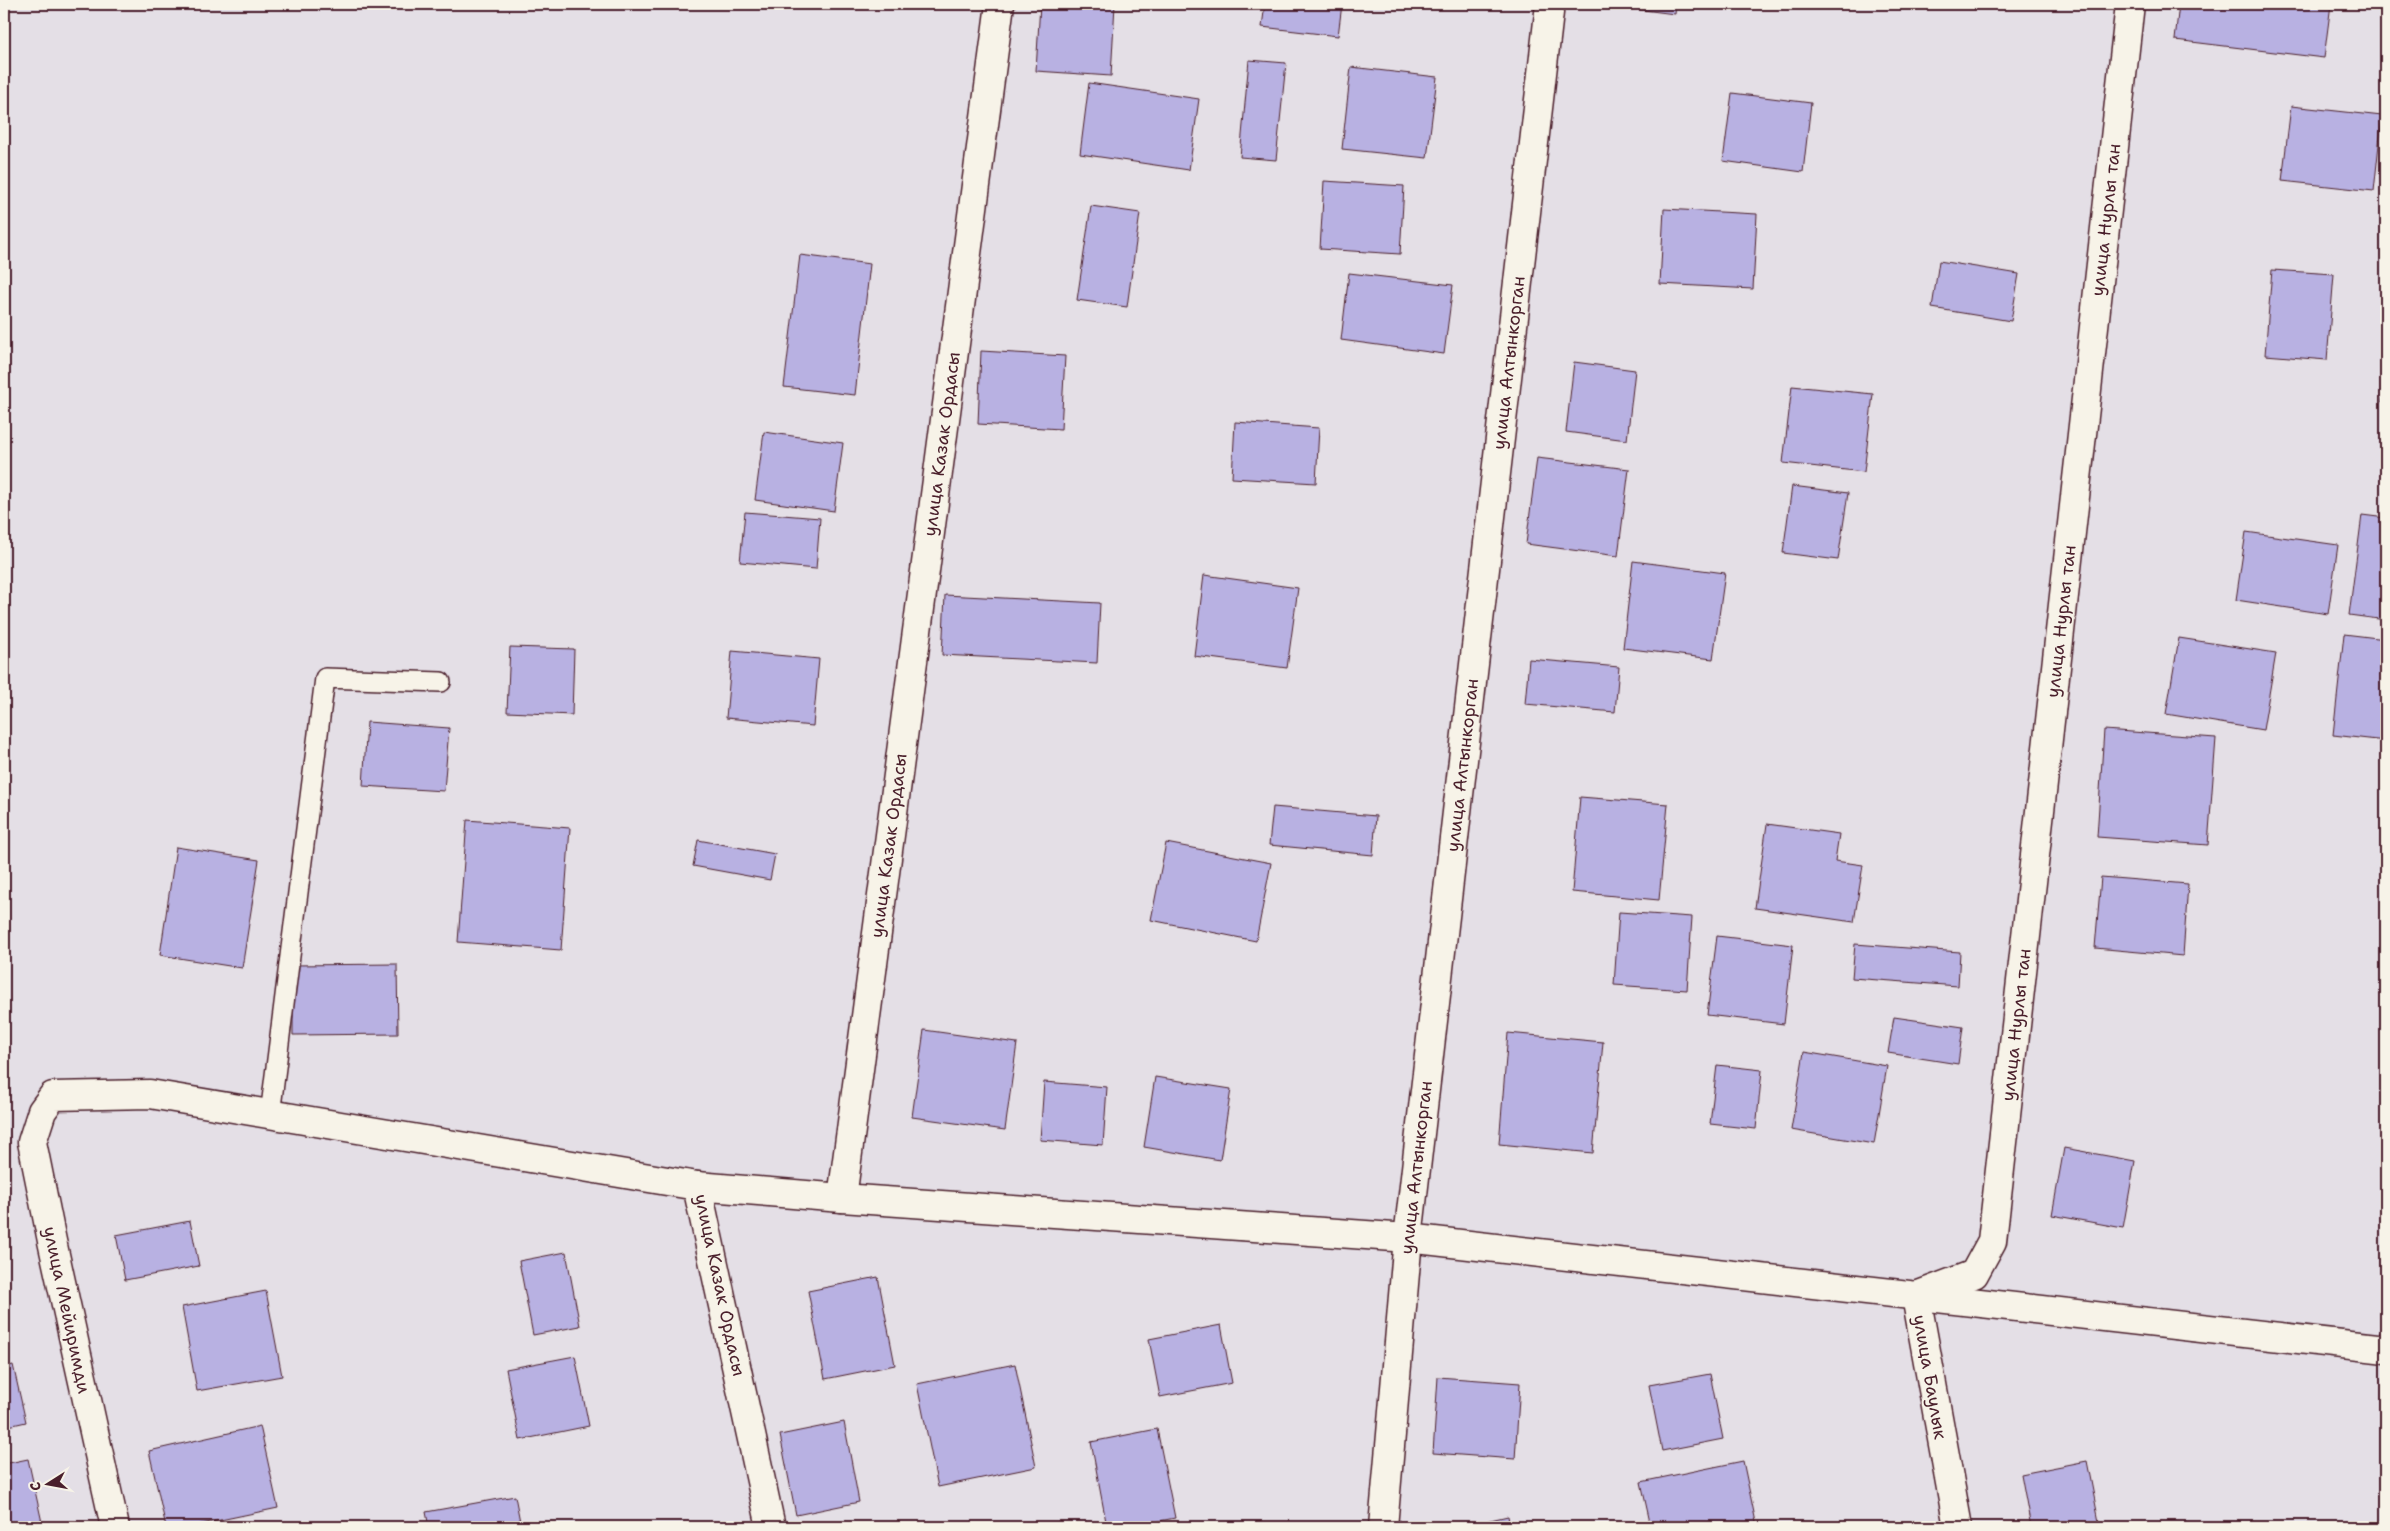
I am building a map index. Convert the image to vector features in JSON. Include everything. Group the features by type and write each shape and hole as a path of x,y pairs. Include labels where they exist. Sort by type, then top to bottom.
{"street":[{"name":"улица Казак Ордасы","path":"772,1527 697,1186 842,1198 1000,4"},
{"name":"улица Алтынкорган","path":"1383,1527 1408,1238 1550,4"},
{"name":"улица Нурлы тан","path":"1992,1241 2130,4"},
{"name":"улица Мейиримди","path":"115,1527 32,1142 42,1111 53,1096 150,1094 270,1114"},
{"path":"270,1114 697,1186"},
{"path":"842,1198 1408,1238 2386,1349"},
{"name":"улица Баулык","path":"1958,1527 1916,1296 1974,1274 1992,1241"}],"lane":[{"path":"270,1114 325,678 441,682"}],"building":[{"path":"1040,4 1115,4 1111,76 1036,71"},
{"path":"1265,4 1342,4 1338,36 1262,27"},
{"path":"1596,4 1676,4 1675,14"},
{"path":"2179,4 2331,4 2324,58 2175,40"},
{"path":"1249,60 1286,63 1276,160 1240,157"},
{"path":"1351,67 1437,77 1427,158 1342,149"},
{"path":"1089,83 1199,99 1189,170 1080,154"},
{"path":"1732,93 1811,103 1803,172 1723,161"},
{"path":"2291,106 2382,116 2374,191 2282,181"},
{"path":"1324,181 1404,186 1400,254 1320,249"},
{"path":"1091,206 1140,213 1127,307 1077,300"},
{"path":"1664,209 1757,214 1753,289 1660,284"},
{"path":"800,255 870,264 855,395 784,387"},
{"path":"1939,261 2019,274 2011,321 1932,308"},
{"path":"2272,270 2334,274 2327,360 2265,355"},
{"path":"1349,273 1453,285 1444,354 1341,340"},
{"path":"981,351 1065,356 1061,429 978,424"},
{"path":"1574,362 1635,370 1627,440 1566,432"},
{"path":"2386,365 2386,403 2382,402"},
{"path":"1792,386 1873,394 1864,472 1783,463"},
{"path":"1235,422 1319,428 1316,483 1232,478"},
{"path":"764,432 843,443 834,511 755,500"},
{"path":"1537,458 1629,469 1618,556 1526,544"},
{"path":"1792,486 1848,493 1838,560 1783,553"},
{"path":"745,512 820,518 816,569 740,562"},
{"path":"2362,515 2386,518 2386,620 2349,615"},
{"path":"2246,532 2338,545 2328,614 2236,600"},
{"path":"1633,561 1725,573 1713,659 1623,648"},
{"path":"1204,575 1298,588 1287,668 1194,656"},
{"path":"945,595 1100,603 1097,663 942,655"},
{"path":"2344,634 2386,639 2386,741 2333,735"},
{"path":"2179,638 2276,653 2263,730 2166,714"},
{"path":"510,647 574,649 572,715 507,712"},
{"path":"732,651 819,659 813,726 726,718"},
{"path":"1529,659 1619,667 1615,712 1525,704"},
{"path":"367,722 449,728 444,791 363,786"},
{"path":"2104,730 2216,738 2208,845 2097,837"},
{"path":"1580,797 1668,804 1659,900 1572,892"},
{"path":"1273,807 1376,816 1373,855 1269,845"},
{"path":"467,820 570,828 561,950 458,942"},
{"path":"1767,824 1839,834 1835,861 1863,865 1854,922 1755,908"},
{"path":"698,840 775,854 770,880 693,866"},
{"path":"1166,843 1271,863 1256,941 1151,920"},
{"path":"176,847 259,860 242,968 160,955"},
{"path":"2101,877 2188,884 2183,956 2095,948"},
{"path":"1619,912 1692,917 1687,990 1614,985"},
{"path":"1717,936 1793,945 1784,1024 1707,1015"},
{"path":"1855,944 1960,952 1958,986 1852,978"},
{"path":"397,964 398,1034 293,1035 293,965"},
{"path":"1894,1017 1963,1027 1958,1064 1888,1053"},
{"path":"924,1030 1017,1043 1005,1130 912,1117"},
{"path":"1508,1033 1603,1042 1593,1153 1499,1144"},
{"path":"1804,1052 1887,1066 1874,1144 1791,1130"},
{"path":"1717,1065 1762,1070 1756,1129 1710,1124"},
{"path":"1155,1077 1231,1089 1220,1160 1144,1147"},
{"path":"1044,1082 1107,1087 1103,1145 1040,1140"},
{"path":"2064,1148 2135,1161 2123,1228 2052,1215"},
{"path":"190,1221 199,1266 125,1280 116,1235"},
{"path":"566,1252 580,1326 533,1335 519,1261"},
{"path":"878,1277 895,1365 825,1379 808,1291"},
{"path":"266,1291 282,1376 197,1391 182,1307"},
{"path":"1221,1325 1232,1383 1160,1397 1149,1339"},
{"path":"575,1356 589,1426 520,1440 506,1369"},
{"path":"1015,1364 1036,1467 938,1487 917,1384"},
{"path":"13,1365 26,1422 4,1427 4,1367"},
{"path":"1710,1374 1723,1439 1662,1451 1649,1385"},
{"path":"1438,1377 1520,1383 1515,1459 1433,1453"},
{"path":"844,1422 859,1502 796,1515 780,1435"},
{"path":"260,1426 278,1508 187,1527 166,1527 149,1451"},
{"path":"1157,1429 1175,1518 1129,1527 1107,1527 1091,1442"},
{"path":"28,1459 43,1527 4,1527 4,1464"},
{"path":"1743,1461 1757,1527 1651,1527 1641,1482"},
{"path":"2087,1461 2100,1527 2031,1527 2021,1474"},
{"path":"515,1496 521,1527 429,1527 426,1512"},
{"path":"1508,1516 1510,1527 1459,1527"}]}
